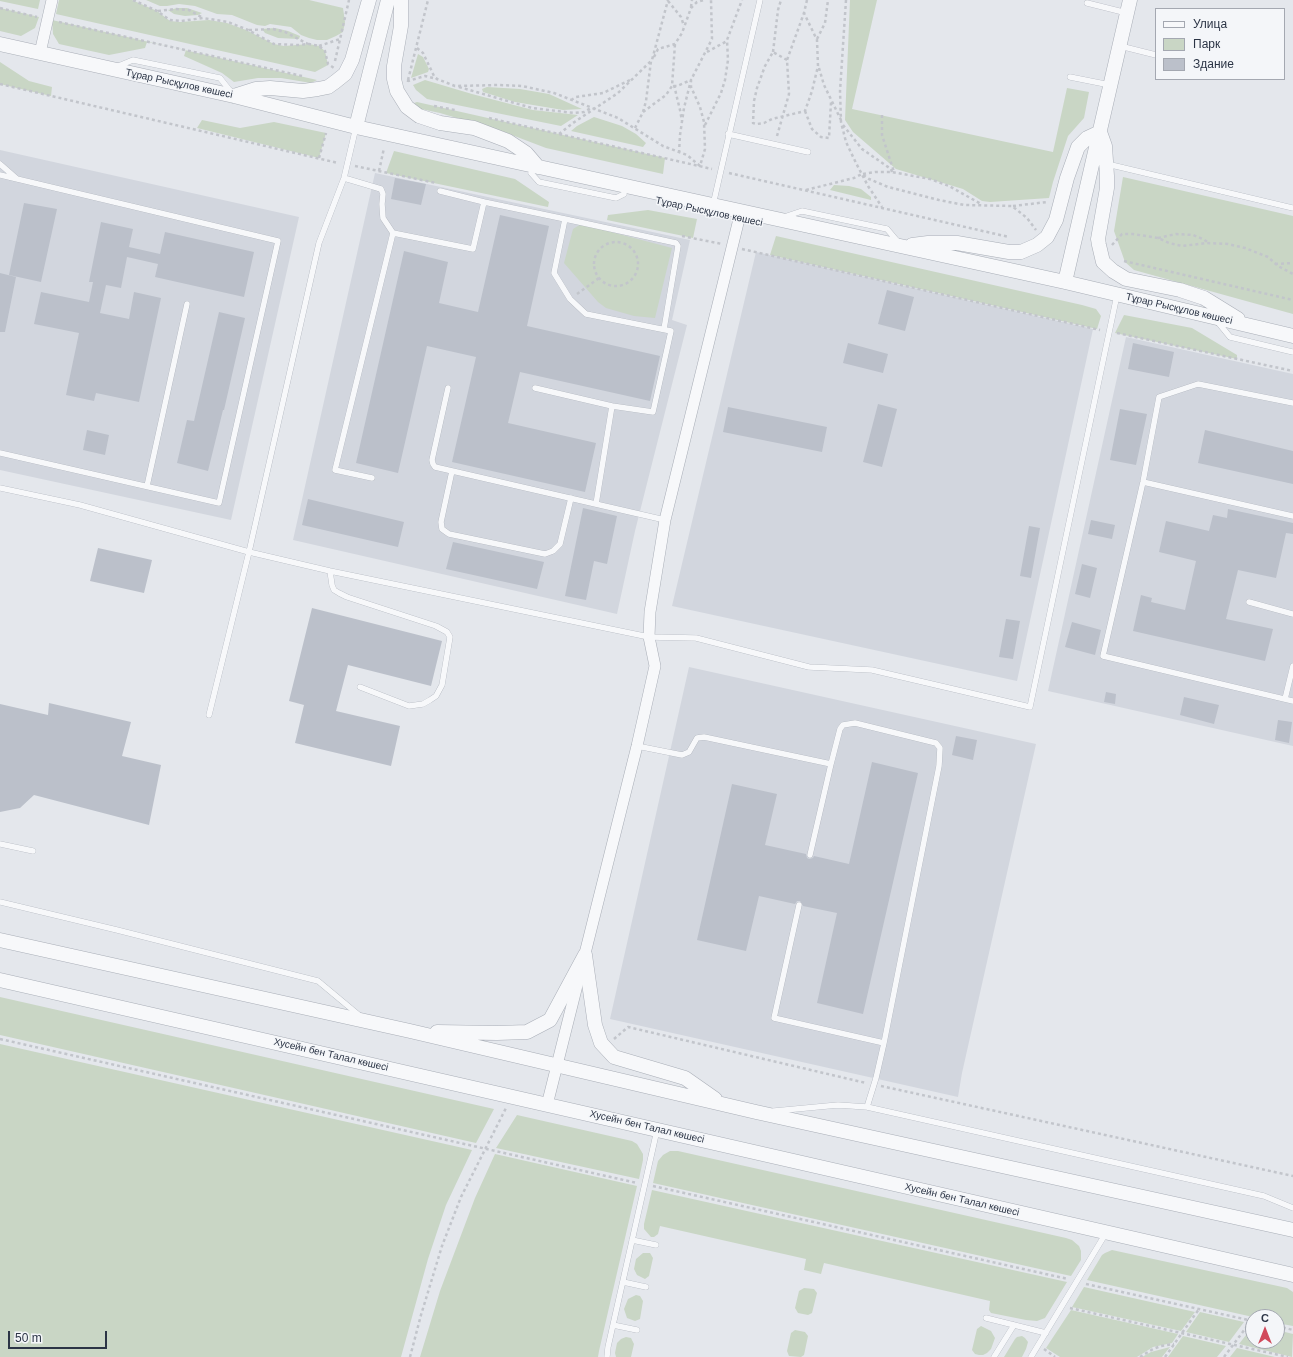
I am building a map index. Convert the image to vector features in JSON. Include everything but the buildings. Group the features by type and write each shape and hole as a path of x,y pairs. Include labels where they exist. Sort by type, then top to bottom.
{"street":[{"path":"40,53 52,0"},
{"path":"234,96 256,89 270,88 303,91 328,87 345,74 352,60 368,0 387,2 356,127"},
{"path":"401,0 401,26 394,66 394,79 396,91 407,107 419,116 440,122 474,128 508,141 526,153 535,170"},
{"path":"1065,282 1128,6"},
{"name":"Тұрар Рысқұлов көшесі","path":"0,44 234,96 535,170 624,194 1039,282 1065,282"},
{"path":"1100,132 1105,146 1107,164 1107,188 1098,239 1103,262 1126,279 1180,290 1204,298 1249,326"},
{"path":"902,247 928,243 957,243 1009,252 1021,252 1037,245 1048,237 1056,220 1072,159 1078,147 1087,138 1100,132"},
{"name":"Тұрар Рысқұлов көшесі","path":"535,170 712,205 1065,282 1293,336"},
{"path":"547,1105 637,746 655,666 649,637 650,612 665,520 740,219"},
{"path":"0,940 410,1031 756,1112 1293,1230"},
{"path":"410,1031 497,1033 527,1032 550,1020 585,955"},
{"path":"585,955 595,1025 601,1043 614,1057 685,1078 722,1104"},
{"name":"Хусейн бен Талал көшесі","path":"0,980 1293,1275"}],"lane":[{"path":"712,205 760,0"},
{"path":"1087,3 1128,6"},
{"path":"1119,46 1155,55"},
{"path":"1070,77 1110,85"},
{"path":"209,715 319,243 344,178 356,127"},
{"path":"728,134 808,152"},
{"path":"0,164 17,179"},
{"path":"1107,164 1293,208"},
{"path":"0,175 278,242 219,502 0,453"},
{"path":"344,178 381,189 383,194 383,218 392,233 335,470 372,478"},
{"path":"440,191 484,202 565,218 676,243 678,246 664,329"},
{"path":"392,233 473,249 484,202"},
{"path":"535,388 612,406 653,412 670,331 586,314 570,299 554,273 565,218"},
{"path":"0,488 80,505 248,552 330,571 649,637 696,638 809,667 872,670 1030,707 1117,294"},
{"path":"147,486 187,304"},
{"path":"1214,318 1230,337 1293,352"},
{"path":"1293,403 1198,384 1159,397 1143,482 1103,656 1293,701"},
{"path":"448,388 432,460 435,467 665,520"},
{"path":"596,504 612,406"},
{"path":"452,471 441,522 442,529 449,534 545,554 553,551 560,544 571,498"},
{"path":"1143,482 1293,516"},
{"path":"330,571 334,590 339,593 347,597 436,626 447,632 450,637 442,686 436,696 430,700 416,706 409,706 360,688"},
{"path":"1249,602 1293,614"},
{"path":"1285,699 1293,666"},
{"path":"810,855 831,764 840,729 843,724 855,723 936,743 940,748 939,766 884,1043 868,1107"},
{"path":"637,746 682,755 689,752 697,738 704,737 831,764"},
{"path":"0,844 33,851"},
{"path":"0,902 318,981 367,1022"},
{"path":"799,905 774,1018 884,1043"},
{"path":"756,1112 838,1105 868,1107 1264,1196 1293,1208"},
{"path":"607,1357 657,1130"},
{"path":"1031,1357 1106,1233"},
{"path":"632,1240 656,1245"},
{"path":"623,1282 646,1287"},
{"path":"986,1318 1046,1332"},
{"path":"613,1325 637,1330"},
{"path":"994,1357 1014,1325"}],"path":[{"path":"133,0 157,11 170,20 181,21 203,18 228,22 248,30 274,44 309,44"},
{"path":"333,72 349,0"},
{"path":"408,86 428,0"},
{"path":"682,124 680,110 673,86 674,44 682,33 692,0"},
{"path":"690,8 697,2 704,0"},
{"path":"679,152 684,108 691,80 712,39 711,0"},
{"path":"704,129 721,93 725,80 728,60 727,40 742,0"},
{"path":"781,0 778,10 773,52 765,66 754,101 753,123 764,123 782,116 806,111"},
{"path":"775,144 789,94 787,60 804,13 807,0"},
{"path":"817,40 825,23 828,0"},
{"path":"846,0 840,90 842,122 846,142 868,186 882,208"},
{"path":"668,1 681,17 684,26"},
{"path":"634,128 643,112 646,101 652,60 668,1"},
{"path":"0,8 302,76"},
{"path":"157,11 176,9 189,10 203,18"},
{"path":"804,13 817,40 819,72 842,122 862,149 891,169 893,172"},
{"path":"248,30 273,29 285,32 309,44 319,46 325,51 328,64 334,68"},
{"path":"319,46 340,39"},
{"path":"705,54 725,43 727,40"},
{"path":"559,134 592,109 618,93 652,60 658,49 674,44"},
{"path":"417,48 423,53 434,76 437,79"},
{"path":"773,52 787,60"},
{"path":"818,66 806,111 812,129 821,137 829,138 832,102"},
{"path":"408,81 425,76 532,108 565,113 580,113 592,109"},
{"path":"571,100 576,97 603,93 635,77"},
{"path":"455,86 522,86 554,93 618,118 663,146 687,155 700,166 705,148 704,129 700,107 691,87 691,80"},
{"path":"643,112 666,95 673,86 691,80"},
{"path":"478,86 476,89 478,93"},
{"path":"882,115 882,135 893,172"},
{"path":"319,158 326,133"},
{"path":"379,172 384,148"},
{"path":"806,190 854,178 862,174 893,172 915,175 949,186 982,205"},
{"path":"862,174 869,179 888,187 933,199 964,205 1012,206 1052,201"},
{"path":"1012,206 1027,218 1038,232"},
{"path":"1109,250 1122,234 1133,234 1158,238 1169,243 1182,246 1210,243 1228,244 1245,248 1268,257 1275,264 1293,274"},
{"path":"1158,238 1176,234 1193,235 1210,243"},
{"path":"617,242 629,245 637,255 638,268 633,279 622,286 609,285 599,278 594,267 596,254 604,245 617,242"},
{"path":"1120,260 1293,300"},
{"path":"1275,264 1293,263"},
{"path":"570,299 599,278"},
{"path":"605,1047 628,1027 874,1085 1293,1176"},
{"path":"0,1039 638,1183"},
{"path":"410,1357 442,1246 461,1197 512,1096"},
{"path":"652,1186 1069,1279"},
{"path":"1086,1284 1245,1319"},
{"path":"1062,1306 1288,1357"},
{"path":"1165,1357 1199,1309"},
{"path":"1224,1357 1245,1330"},
{"path":"1140,1357 1145,1353 1161,1346 1174,1344"}],"shaded area":[{"path":"0,150 299,217 231,520 0,470"},
{"path":"375,173 690,240 672,320 687,325 635,531 617,614 293,540"},
{"path":"756,252 1093,329 1017,681 672,606"},
{"path":"1126,337 1293,374 1293,746 1048,691"},
{"path":"689,667 1036,744 962,1073 958,1097 610,1019"}],"green space":[{"path":"0,0 40,0 38,9"},
{"path":"59,0 132,0 157,11 170,21 180,22 209,20 227,23 246,30 274,44 284,46 309,44 319,46 325,51 328,65 315,72 56,14"},
{"path":"146,0 309,0 343,8 345,22 343,32 327,40 317,40 301,35 291,27 270,24 265,26 257,25 232,15 217,14 195,6 179,4 160,6"},
{"path":"850,0 877,0 852,109 1053,152 1067,88 1089,92 1084,118 1068,136 1049,198 990,202 982,201 963,189 896,169 853,132 845,120"},
{"path":"0,8 39,17 35,28 21,36 0,31"},
{"path":"187,8 202,13 198,15 185,16 174,14 168,10"},
{"path":"52,20 170,47 147,42 145,48 109,55 59,44 53,34"},
{"path":"275,28 300,36 299,39 278,38 265,33 262,29"},
{"path":"186,50 317,80 311,83 281,78 258,78 234,82 222,73 184,56"},
{"path":"418,54 423,57 429,69 428,72 411,78"},
{"path":"0,62 29,81 52,87 51,96 0,84"},
{"path":"425,80 533,110 578,115 561,126 427,99 416,90 413,85"},
{"path":"487,87 520,89 549,94 582,109 563,110 515,102 483,92 482,89"},
{"path":"417,102 665,158 663,174 546,148 504,132 440,113 421,109 414,103"},
{"path":"594,117 622,126 636,134 646,143 643,147 571,131"},
{"path":"202,120 240,128 274,122 326,133 319,158 197,128"},
{"path":"394,151 515,179 549,202 548,207 386,173"},
{"path":"1123,177 1293,216 1293,314 1134,270 1125,262 1114,231"},
{"path":"834,185 849,186 861,189 871,197 871,200 830,190"},
{"path":"648,210 697,219 693,238 607,220 608,215"},
{"path":"581,224 672,248 655,318 634,316 606,308 598,302 564,263 573,229"},
{"path":"776,236 1082,305 1096,309 1101,316 1097,329 770,255"},
{"path":"1124,315 1192,328 1237,355 1237,359 1115,333"},
{"path":"0,997 494,1109 476,1143 0,1035"},
{"path":"0,1044 472,1150 446,1205 428,1259 401,1357 0,1357"},
{"path":"517,1115 632,1141 637,1144 643,1154 639,1179 496,1148"},
{"path":"670,1151 678,1151 1066,1238 1072,1240 1079,1246 1081,1251 1081,1260 1071,1276 653,1183 658,1161 663,1155"},
{"path":"495,1154 637,1186 598,1357 420,1357 440,1291 475,1198"},
{"path":"652,1190 1067,1282 1045,1318 1037,1321 1026,1320 991,1313 989,1310 990,1301 824,1263 821,1274 804,1270 806,1259 660,1226 658,1234 651,1237 644,1229 644,1224"},
{"path":"1112,1250 1287,1288 1293,1292 1293,1326 1285,1324 1285,1309 1245,1309 1245,1315 1087,1280 1102,1255"},
{"path":"643,1253 650,1253 653,1258 649,1276 645,1279 637,1275 634,1269 636,1259"},
{"path":"1084,1287 1195,1312 1181,1331 1072,1307"},
{"path":"804,1288 814,1289 817,1293 812,1313 808,1315 798,1313 795,1308 799,1291"},
{"path":"636,1295 640,1296 643,1301 640,1319 635,1321 627,1318 624,1309 628,1299"},
{"path":"1071,1310 1178,1334 1172,1343 1153,1347 1137,1357 1060,1357 1046,1348"},
{"path":"1200,1312 1244,1322 1229,1342 1186,1332"},
{"path":"981,1326 991,1331 995,1338 991,1349 983,1355 979,1355 975,1354 972,1350 977,1329"},
{"path":"795,1330 805,1332 808,1336 804,1355 801,1357 789,1356 787,1351 791,1333"},
{"path":"1285,1332 1293,1334 1292,1357 1259,1349 1285,1349"},
{"path":"1022,1336 1028,1342 1022,1357 1004,1357 1015,1339"},
{"path":"1183,1336 1226,1346 1217,1357 1168,1357"},
{"path":"1245,1336 1245,1345 1239,1344"},
{"path":"626,1337 631,1338 634,1344 631,1357 616,1357 615,1353 617,1343"},
{"path":"1170,1347 1162,1357 1142,1357 1151,1352"},
{"path":"1237,1348 1275,1357 1230,1357"}]}
